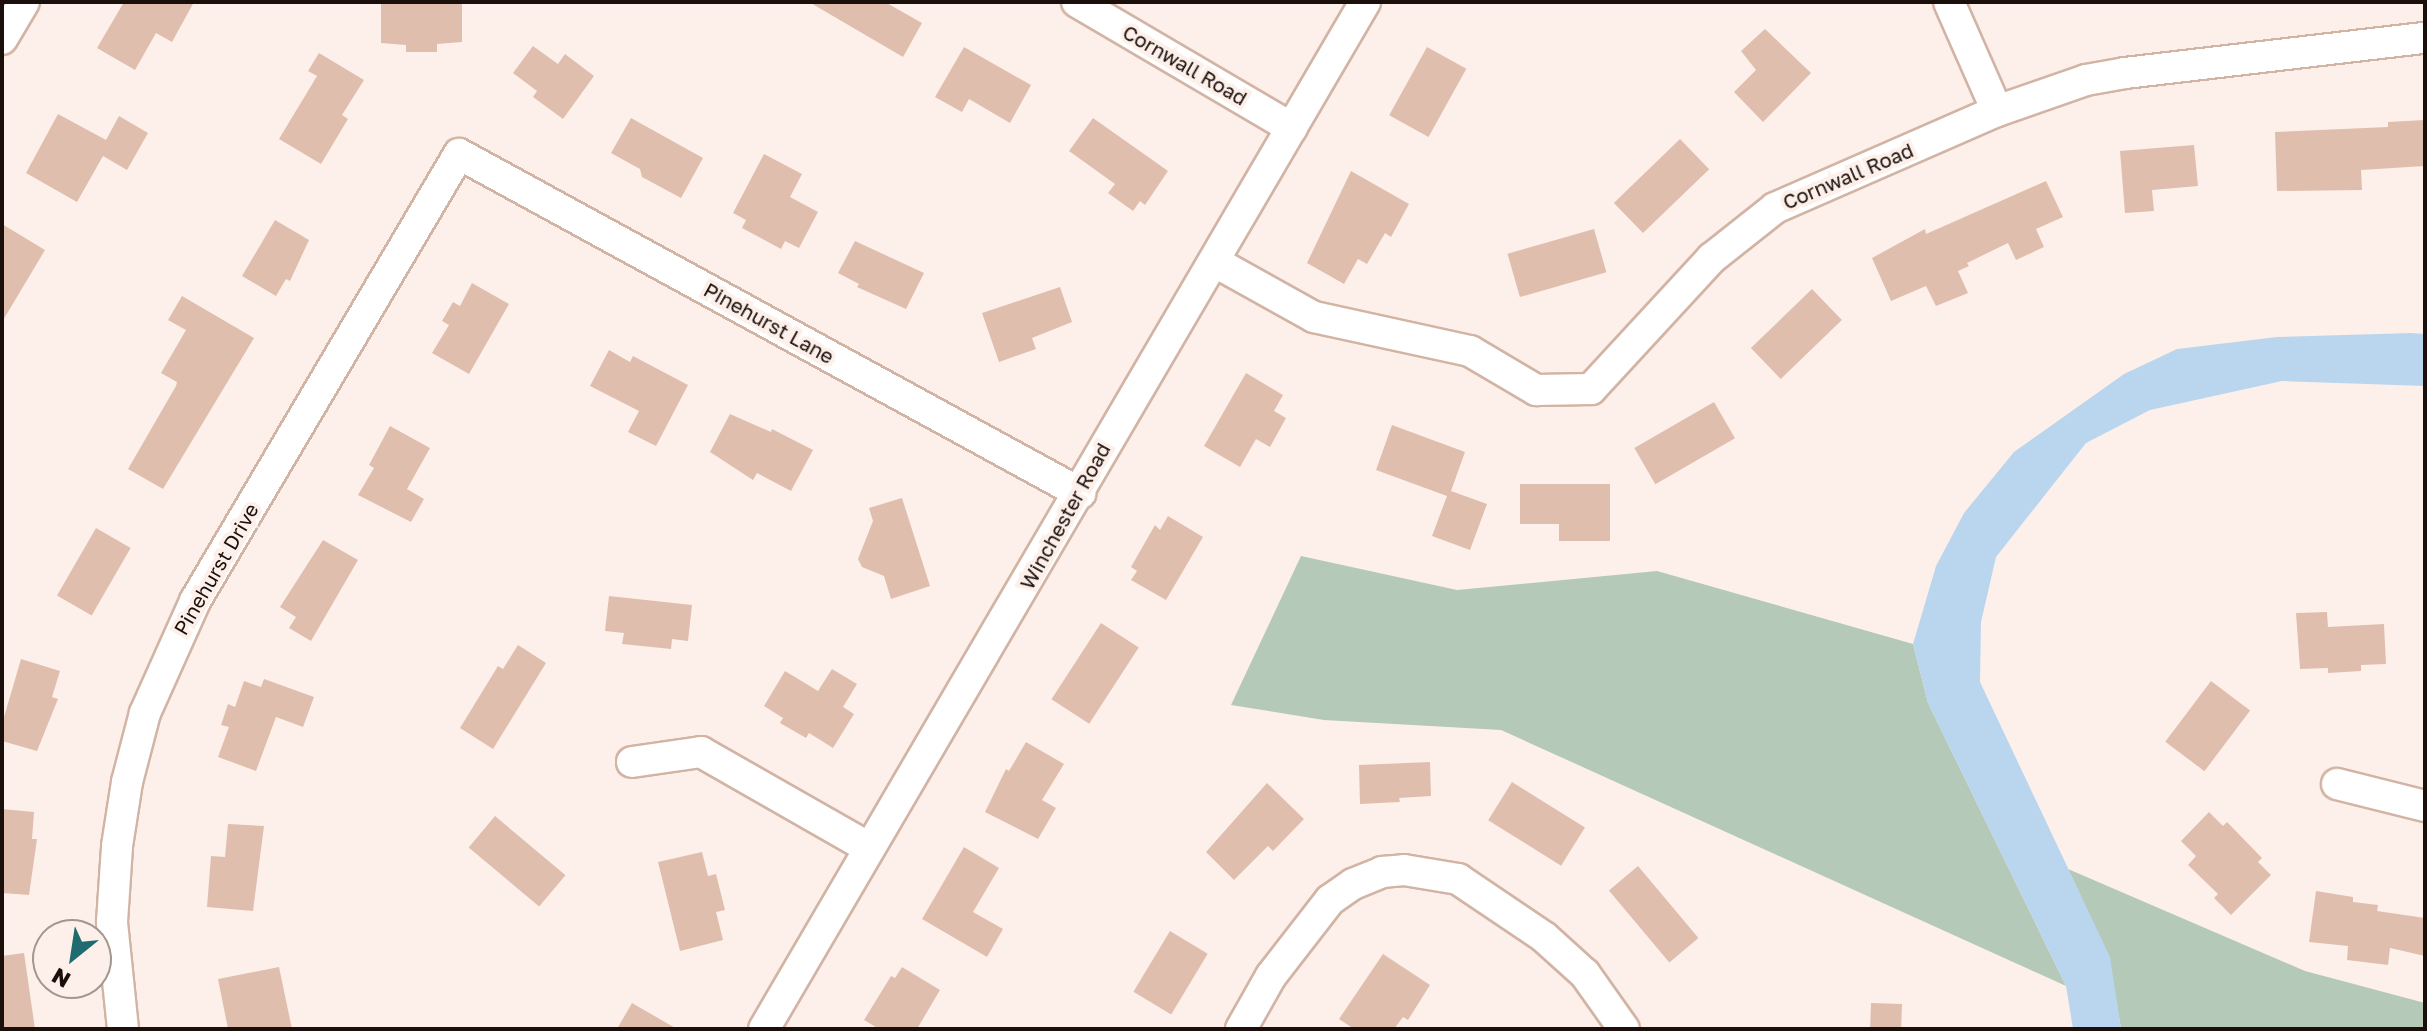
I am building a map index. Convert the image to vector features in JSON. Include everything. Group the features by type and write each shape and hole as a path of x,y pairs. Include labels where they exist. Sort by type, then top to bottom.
{"street":[{"path":"2,39 24,2"},
{"name":"Cornwall Road","path":"1077,2 1292,128"},
{"name":"Winchester Road","path":"764,1029 1365,2"},
{"path":"1949,2 1997,111"},
{"name":"Cornwall Road","path":"1215,262 1314,317 1470,351 1536,390 1591,389 1712,258 1775,208 1997,111 2086,80 2125,73 2425,38"},
{"name":"Pinehurst Lane","path":"459,154 1080,493"},
{"name":"Pinehurst Drive","path":"123,1029 112,922 117,846 127,782 145,713 195,601 459,154"},
{"path":"632,762 701,752 869,848"},
{"path":"2337,784 2425,806"},
{"path":"1241,1029 1271,976 1330,900 1367,878 1404,870 1458,879 1544,937 1585,974 1624,1029"}],"green space":[{"path":"1301,556 1457,590 1657,571 1913,644 1928,703 2066,986 1501,730 1324,720 1231,705"},
{"path":"2068,869 2305,971 2425,1003 2425,1029 2121,1029 2109,957"}],"water":[{"path":"2425,334 2425,386 2282,381 2150,410 2086,443 1996,557 1981,622 1980,682 2110,957 2121,1029 2073,1029 2066,986 1928,703 1913,644 1936,566 1964,513 2014,452 2124,374 2177,349 2277,337"}],"building":[{"path":"124,2 194,2 172,42 156,33 135,70 97,48"},
{"path":"462,2 462,42 437,44 437,52 406,52 406,45 381,43 381,3"},
{"path":"809,2 885,2 922,23 903,57"},
{"path":"1765,29 1811,73 1763,122 1734,92 1756,70 1741,51"},
{"path":"533,46 558,64 565,54 594,76 563,119 533,97 537,91 513,73"},
{"path":"964,47 1031,85 1010,123 969,99 962,112 935,97"},
{"path":"1427,47 1466,69 1429,137 1389,115"},
{"path":"319,53 364,80 342,115 348,119 321,164 279,139 317,76 308,71"},
{"path":"58,114 106,140 119,116 148,133 127,170 103,156 77,202 26,173"},
{"path":"631,118 703,158 681,198 642,177 640,169 611,153"},
{"path":"1093,118 1168,171 1145,205 1140,201 1133,211 1108,193 1115,184 1069,151"},
{"path":"2425,120 2425,166 2361,170 2362,190 2277,191 2275,132 2388,127 2388,122"},
{"path":"1680,139 1709,169 1643,233 1614,203"},
{"path":"2194,145 2198,186 2152,190 2154,211 2125,213 2120,151"},
{"path":"764,154 802,174 790,197 818,212 799,248 785,241 781,249 742,228 746,220 733,213"},
{"path":"1351,171 1409,204 1391,237 1385,233 1367,264 1358,259 1344,284 1307,263"},
{"path":"2046,181 2063,217 2036,229 2044,247 2016,260 2008,243 1967,263 1969,266 1958,271 1968,293 1936,306 1926,286 1891,301 1872,258 1925,229 1926,234"},
{"path":"275,220 309,240 290,281 286,279 276,296 242,276"},
{"path":"2,224 45,250 2,322"},
{"path":"1594,229 1606,272 1520,297 1507,254"},
{"path":"855,241 924,273 906,309 857,287 859,284 838,273"},
{"path":"472,283 509,304 469,374 432,353 449,325 442,321 453,302 460,306"},
{"path":"1060,287 1072,322 1032,338 1036,349 999,362 982,313"},
{"path":"1812,289 1842,320 1781,379 1751,348"},
{"path":"182,296 254,338 163,489 128,469 176,386 177,382 161,373 186,330 168,320"},
{"path":"609,350 630,362 633,356 688,385 656,446 628,432 639,411 590,386"},
{"path":"1246,373 1283,395 1274,411 1286,418 1270,447 1256,439 1240,467 1204,446"},
{"path":"1714,402 1735,438 1655,484 1634,448"},
{"path":"730,414 771,432 772,429 813,450 791,491 757,473 753,480 710,452"},
{"path":"1392,425 1465,452 1451,491 1487,504 1470,550 1432,536 1447,496 1376,470"},
{"path":"390,426 430,448 407,489 424,499 411,522 358,495 374,468 369,465"},
{"path":"1520,484 1610,484 1610,541 1559,541 1559,524 1520,524"},
{"path":"902,498 930,586 891,599 884,576 862,567 858,559 873,521 869,508"},
{"path":"1168,516 1203,537 1166,600 1131,580 1137,571 1131,567 1155,525 1160,530"},
{"path":"96,528 131,548 92,616 57,596"},
{"path":"323,540 358,560 311,641 289,628 296,617 280,607"},
{"path":"609,596 692,605 688,641 672,639 671,649 622,644 624,633 605,631"},
{"path":"2327,612 2328,627 2384,624 2386,664 2361,665 2361,671 2328,673 2328,668 2300,669 2296,613"},
{"path":"1101,623 1139,648 1089,724 1051,699"},
{"path":"518,645 546,663 493,749 460,728 498,666 503,669"},
{"path":"21,659 60,671 52,697 58,699 37,751 2,741 2,724"},
{"path":"832,669 857,684 843,707 854,714 833,748 809,733 806,738 780,723 783,718 764,706 785,671 818,691"},
{"path":"264,679 314,697 303,727 276,717 256,771 218,757 229,727 221,725 228,704 235,707 244,681 261,687"},
{"path":"2211,681 2250,710 2204,771 2165,742"},
{"path":"1026,742 1064,764 1042,800 1056,808 1038,839 985,812 1006,769 1009,771"},
{"path":"1430,762 1431,796 1399,798 1400,802 1360,804 1359,765"},
{"path":"1512,782 1585,828 1561,866 1488,820"},
{"path":"1267,783 1304,819 1273,851 1268,846 1234,880 1206,852"},
{"path":"2,809 34,812 32,839 37,839 29,895 2,893"},
{"path":"2209,812 2223,826 2227,822 2262,858 2258,862 2271,875 2231,915 2214,898 2218,894 2188,865 2196,856 2181,841"},
{"path":"495,816 565,875 539,907 469,847"},
{"path":"228,824 264,826 253,911 207,907 211,856 225,857"},
{"path":"964,847 999,868 973,912 1003,929 987,957 922,919"},
{"path":"702,852 708,876 716,874 725,910 716,912 723,940 680,951 658,862"},
{"path":"1638,866 1698,938 1669,962 1609,890"},
{"path":"2316,891 2353,897 2353,902 2378,905 2377,911 2425,918 2425,956 2390,948 2388,965 2347,960 2348,946 2309,942"},
{"path":"1170,931 1208,954 1171,1015 1133,992"},
{"path":"24,953 35,1029 2,1029 2,956"},
{"path":"1383,954 1430,985 1408,1020 1403,1017 1394,1029 1354,1029 1339,1019"},
{"path":"279,967 292,1029 228,1029 218,979"},
{"path":"902,967 940,990 917,1029 879,1029 864,1020 891,976 895,978"},
{"path":"632,1003 677,1029 617,1029"},
{"path":"1871,1003 1902,1004 1901,1029 1870,1029"}]}
